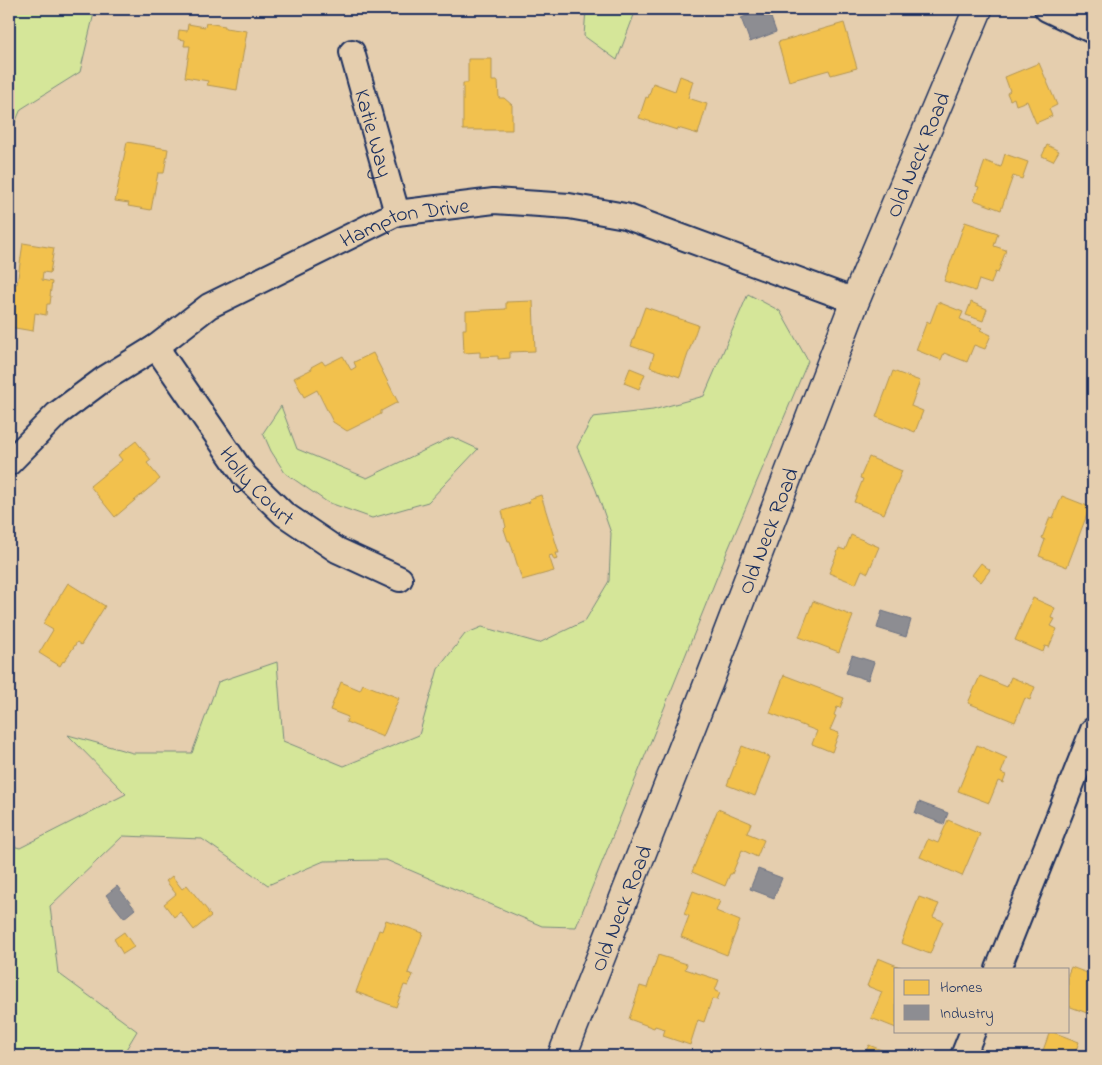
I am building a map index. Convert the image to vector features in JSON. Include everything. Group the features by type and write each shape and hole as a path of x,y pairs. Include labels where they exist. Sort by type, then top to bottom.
{"street":[{"name":"Old Neck Road","path":"562,1056 855,300 978,9"},
{"path":"1047,9 1093,30"},
{"name":"Katie Way","path":"352,52 397,213"},
{"name":"Hampton Drive","path":"9,463 57,414 104,379 156,346 209,306 397,213 494,201 568,206 625,216 855,300"},
{"name":"Holly Court","path":"156,346 244,474 284,514 337,550 400,579"},
{"path":"998,968 1093,730"},
{"path":"963,1056 973,1032"}],"green space":[{"path":"9,9 95,9 80,72 21,109 9,137"},
{"path":"586,9 638,9 617,60 584,36"},
{"path":"748,294 780,311 808,361 727,552 576,927 542,926 386,860 324,861 268,885 202,839 123,836 50,906 58,973 137,1031 122,1056 9,1056 9,845 20,848 126,794 68,735 133,753 192,753 218,682 277,662 283,741 344,766 419,735 438,669 465,634 482,627 539,643 585,621 609,581 611,533 596,490 577,447 593,417 653,410 704,396"},
{"path":"281,406 297,449 367,478 452,437 478,449 428,502 372,518 327,502 285,473 271,451 263,433"}],"building: Homes":[{"path":"206,23 247,31 237,90 207,85 208,81 185,77 190,46 184,46 185,40 178,39 179,30 187,31 188,24 205,27"},
{"path":"844,23 857,68 831,75 829,70 789,81 778,42"},
{"path":"468,59 492,59 492,81 498,81 499,98 504,98 512,105 512,130 463,130 463,83 468,83"},
{"path":"1039,63 1057,105 1049,109 1052,116 1036,123 1027,101 1016,105 1014,98 1010,100 1007,93 1010,91 1005,77"},
{"path":"680,76 693,81 688,98 707,104 698,134 678,128 677,130 639,118 653,83 675,91"},
{"path":"127,142 168,149 164,173 158,173 151,210 128,206 129,203 115,201"},
{"path":"1047,145 1059,151 1053,161 1042,156"},
{"path":"1005,154 1028,162 1022,179 1013,176 1001,210 974,200 979,187 976,186 985,161 1001,167"},
{"path":"965,222 998,233 994,246 1006,250 998,273 995,272 991,284 979,280 975,291 944,281"},
{"path":"23,243 54,248 50,273 43,272 42,280 52,282 50,304 47,304 46,315 35,313 33,331 9,327 9,283 17,284"},
{"path":"533,301 535,351 510,352 510,358 498,359 498,356 480,357 480,352 464,353 463,329 466,329 466,311 506,309 506,302"},
{"path":"938,302 963,312 960,319 982,328 980,330 991,335 985,349 974,345 967,362 944,353 941,360 916,350 927,321 930,323"},
{"path":"971,302 987,309 983,321 966,315"},
{"path":"645,307 698,325 680,377 650,367 654,354 631,346"},
{"path":"373,353 398,402 381,411 381,414 347,431 333,422 317,390 304,397 294,378 312,369 311,367 322,361 325,365 343,356 351,370 356,367 354,362"},
{"path":"630,368 645,374 639,389 624,383"},
{"path":"893,371 920,381 911,406 923,411 915,432 876,417"},
{"path":"136,441 151,460 147,463 160,479 115,517 90,486 122,460 118,455"},
{"path":"869,457 902,471 884,514 854,502 863,479 860,478"},
{"path":"541,495 559,553 556,553 558,559 554,560 552,555 549,556 554,571 522,580 510,541 508,541 504,529 506,527 502,511 530,502 529,499"},
{"path":"1062,496 1090,507 1067,567 1039,556 1045,540 1042,538 1050,517 1053,518"},
{"path":"851,535 879,547 868,573 862,570 856,584 829,573 839,548 845,550"},
{"path":"981,563 990,570 981,582 972,575"},
{"path":"68,583 105,606 81,645 77,642 60,666 39,653 53,630 43,624"},
{"path":"1033,598 1055,608 1051,618 1055,619 1051,626 1057,629 1049,647 1045,646 1043,652 1015,640"},
{"path":"813,601 853,616 839,652 799,637"},
{"path":"784,675 844,698 840,708 837,707 834,715 836,716 830,730 839,733 832,752 812,744 817,731 770,713"},
{"path":"980,676 1007,687 1011,677 1035,687 1030,700 1025,698 1015,722 968,703"},
{"path":"341,682 360,690 363,684 399,698 383,737 346,722 348,717 330,710"},
{"path":"977,745 1007,758 1001,773 1006,775 1003,783 998,781 989,803 958,791"},
{"path":"742,746 770,757 755,796 727,785"},
{"path":"718,809 751,823 747,833 764,840 757,857 742,850 725,886 692,872"},
{"path":"948,820 980,834 962,876 920,857 928,839 938,843"},
{"path":"172,876 182,889 187,885 211,916 194,930 180,912 174,917 164,904 176,894 166,881"},
{"path":"693,891 720,901 716,911 740,921 727,955 681,937 689,916 684,914"},
{"path":"919,897 939,904 933,917 943,921 930,954 901,943"},
{"path":"386,920 423,933 408,973 413,975 408,986 404,985 396,1007 356,992 379,930 382,931"},
{"path":"124,932 134,947 123,954 114,939"},
{"path":"658,955 687,964 685,969 719,980 715,991 720,993 717,1000 712,999 704,1022 698,1020 690,1045 663,1036 665,1029 655,1026 654,1028 629,1019 640,986 647,988"},
{"path":"878,958 903,968 894,968 894,1027 871,1018 882,992 867,986"},
{"path":"1071,967 1093,975 1093,997 1087,1013 1070,1007"},
{"path":"1050,1032 1079,1042 1074,1056 1041,1056"},
{"path":"869,1045 891,1054 890,1056 856,1056 857,1052 864,1055"}],"building: Industry":[{"path":"768,9 776,32 750,42 741,18"},
{"path":"882,611 911,620 906,637 877,628"},
{"path":"852,655 874,662 868,680 846,673"},
{"path":"919,802 948,813 944,824 915,813"},
{"path":"758,869 782,878 774,898 750,889"},
{"path":"117,886 135,909 124,918 106,895"}]}
